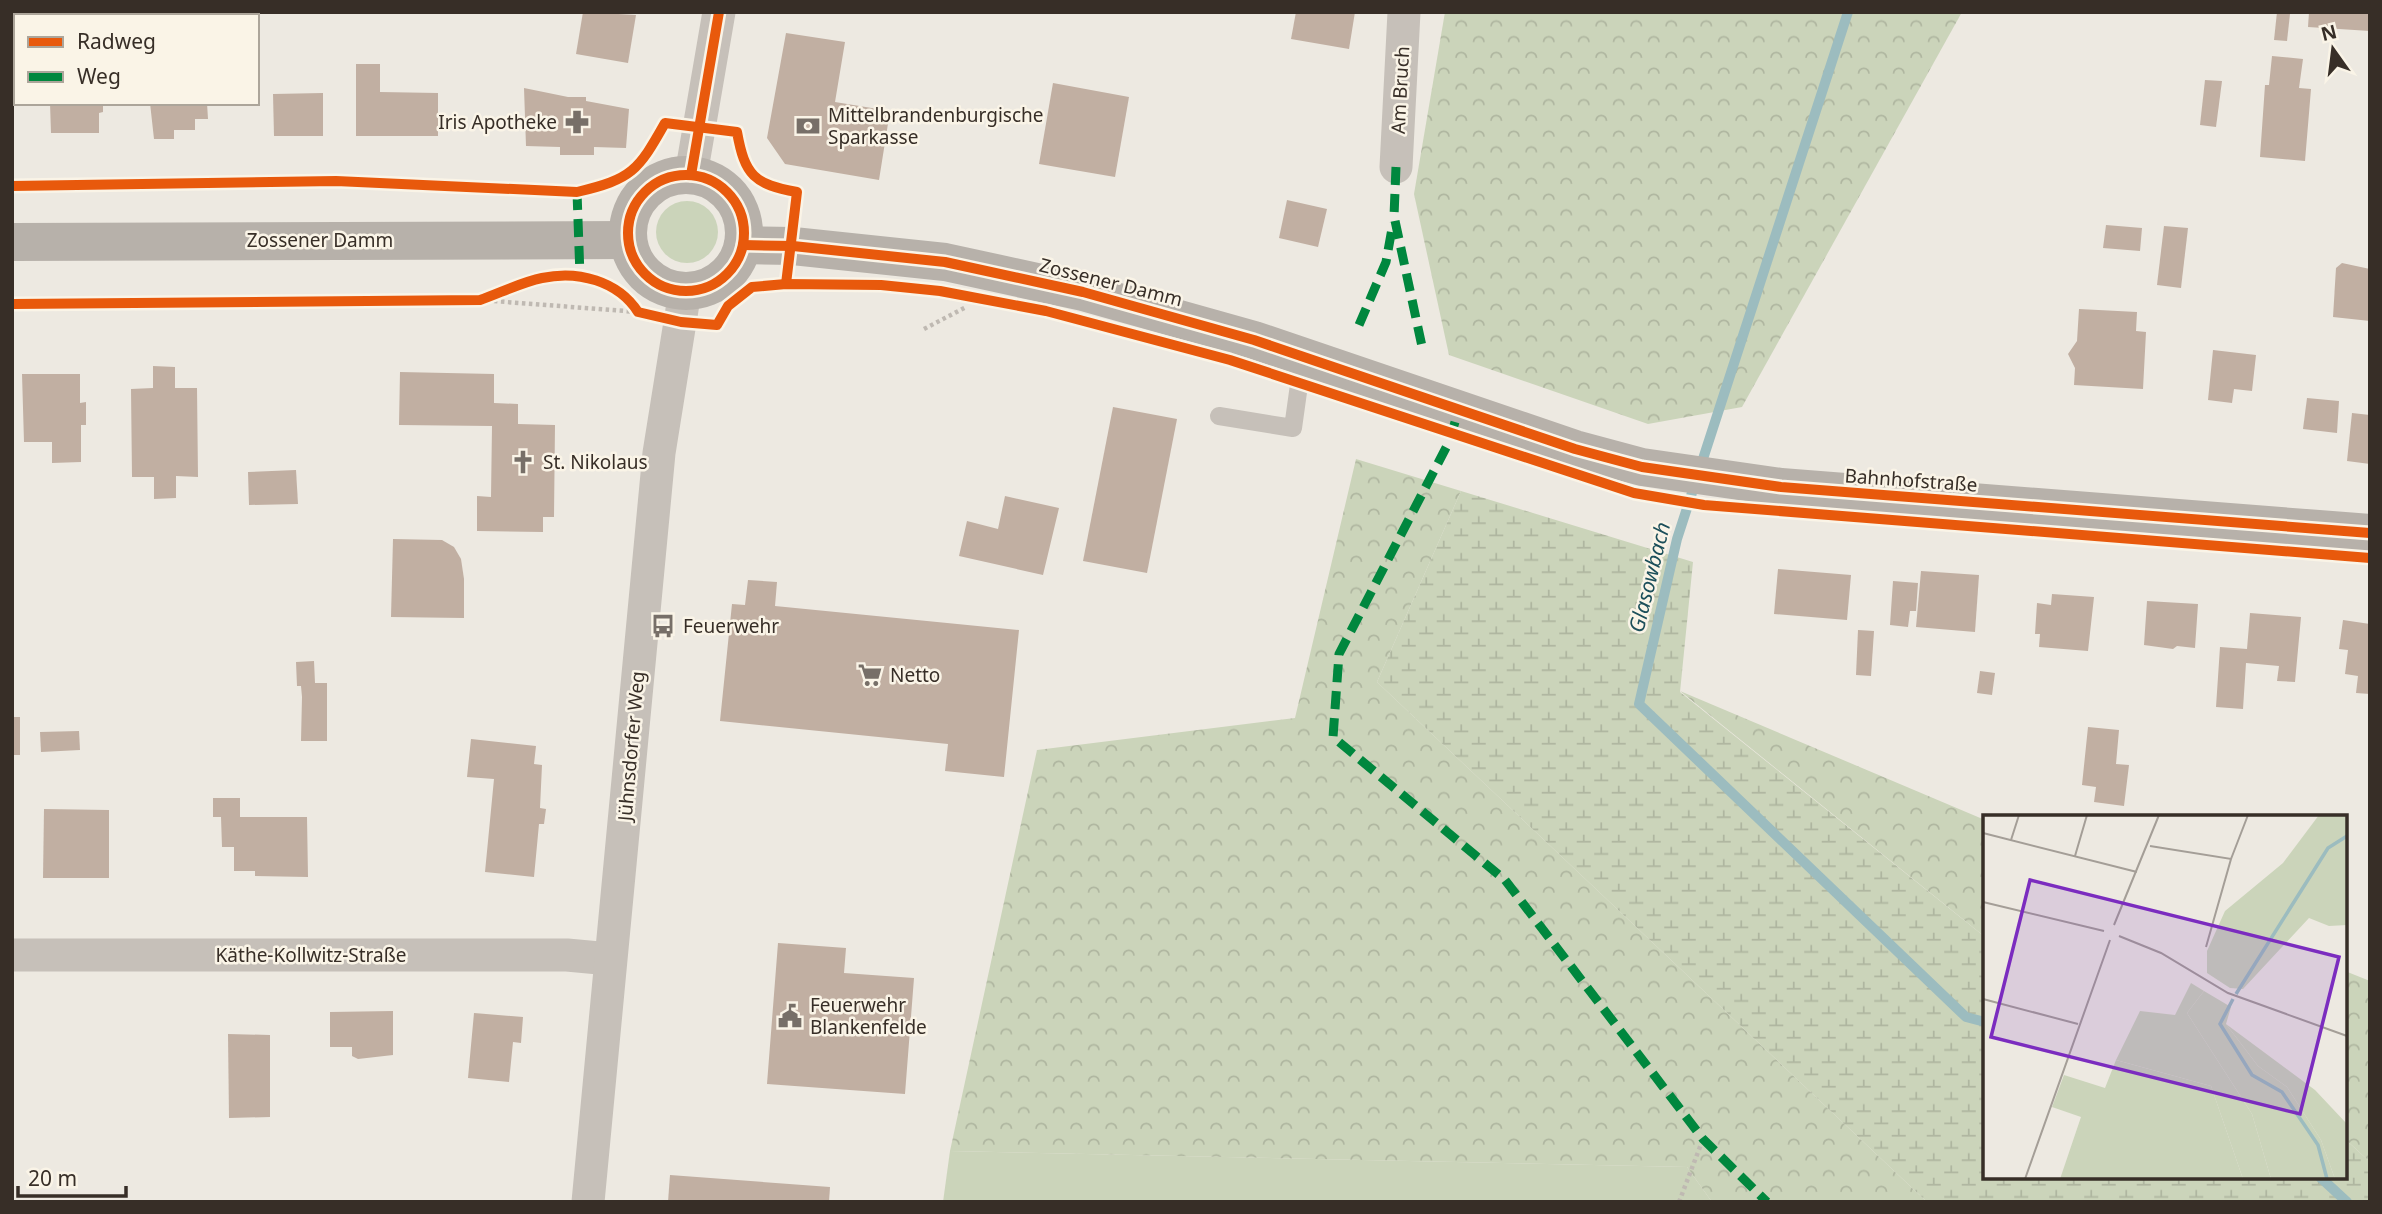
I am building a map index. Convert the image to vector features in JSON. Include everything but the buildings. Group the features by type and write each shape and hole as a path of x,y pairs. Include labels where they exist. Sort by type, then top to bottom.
{"main road":[{"path":"691,175 710,180 732,199 744,225 743,245 736,264 722,278 704,288 685,291 653,282 641,270 628,240 628,223 634,206 657,182 691,175"},
{"name":"Zossener Damm","path":"12,242 628,240"},
{"name":"Zossener Damm","path":"743,245 793,246 945,261 1153,310 1458,408"},
{"name":"Bahnhofstraße","path":"1458,408 1575,449 1642,467 1713,478 1782,487 2370,533"}],"street":[{"path":"691,175 719,12"},
{"name":"Am Bruch","path":"1396,167 1404,12"},
{"name":"Jühnsdorfer Weg","path":"588,1202 659,453 685,291"},
{"name":"Käthe-Kollwitz-Straße","path":"12,955 567,955 610,959"}],"lane":[{"path":"1219,416 1293,428 1303,356"}],"path":[{"path":"481,300 638,312"},
{"path":"924,329 969,305"},
{"path":"1679,1202 1703,1139"}],"green space":[{"path":"1445,12 1962,12 1742,407 1648,424 1449,355 1414,194"},
{"path":"687,201 709,210 718,232 709,254 687,263 665,254 656,232 665,210"},
{"path":"1356,459 1461,491 1377,682 1927,1202 1712,1202 1687,1167 950,1151 1037,750 1295,718"},
{"path":"1461,491 1693,562 1680,692 1983,935 1983,1179 2347,1179 2347,1141 2370,1162 2370,1202 1927,1202 1377,682"},
{"path":"1680,691 1983,819 1983,935"},
{"path":"2347,972 2370,981 2370,1162 2347,1141"},
{"path":"950,1151 1687,1167 1712,1202 943,1202"}],"waterway":[{"name":"Glasowbach","path":"1848,12 1677,539 1639,704 1966,1017 1983,1021"},
{"name":"Glasowbach","path":"2322,1179 2347,1202"}],"marked path":[{"path":"1396,167 1394,216 1423,351"},
{"path":"577,192 580,276"},
{"path":"1359,325 1386,262 1393,223"},
{"path":"1455,422 1449,442 1339,654 1333,737 1505,880 1703,1139 1767,1202"}],"cycle path":[{"path":"691,175 719,12"},
{"path":"12,186 336,181 577,192 610,182 632,171 648,152 665,123 737,132 744,159 754,176 771,185 797,192 786,284"},
{"path":"686,175 708,180 727,192 739,211 744,233 739,255 727,274 708,286 686,291 664,286 645,274 633,255 628,233 633,211 645,192 664,180 686,175"},
{"path":"743,245 793,246 945,262 1083,292 1254,340 1575,449 1642,467 1781,487 2370,533"},
{"path":"12,304 480,300 534,280 569,276 596,280 620,292 638,312 681,322 717,325 728,306 752,287 786,284 881,285 940,291 1046,311 1230,360 1634,493 1704,505 2370,558"}],"place":[{"name":"Iris Apotheke","path":"577,122"},
{"name":"Mittelbrandenburgische Sparkasse","path":"808,126"},
{"name":"St. Nikolaus","path":"523,462"},
{"name":"Feuerwehr","path":"663,626"},
{"name":"Netto","path":"870,675"},
{"name":"Feuerwehr Blankenfelde","path":"790,1016"}]}
